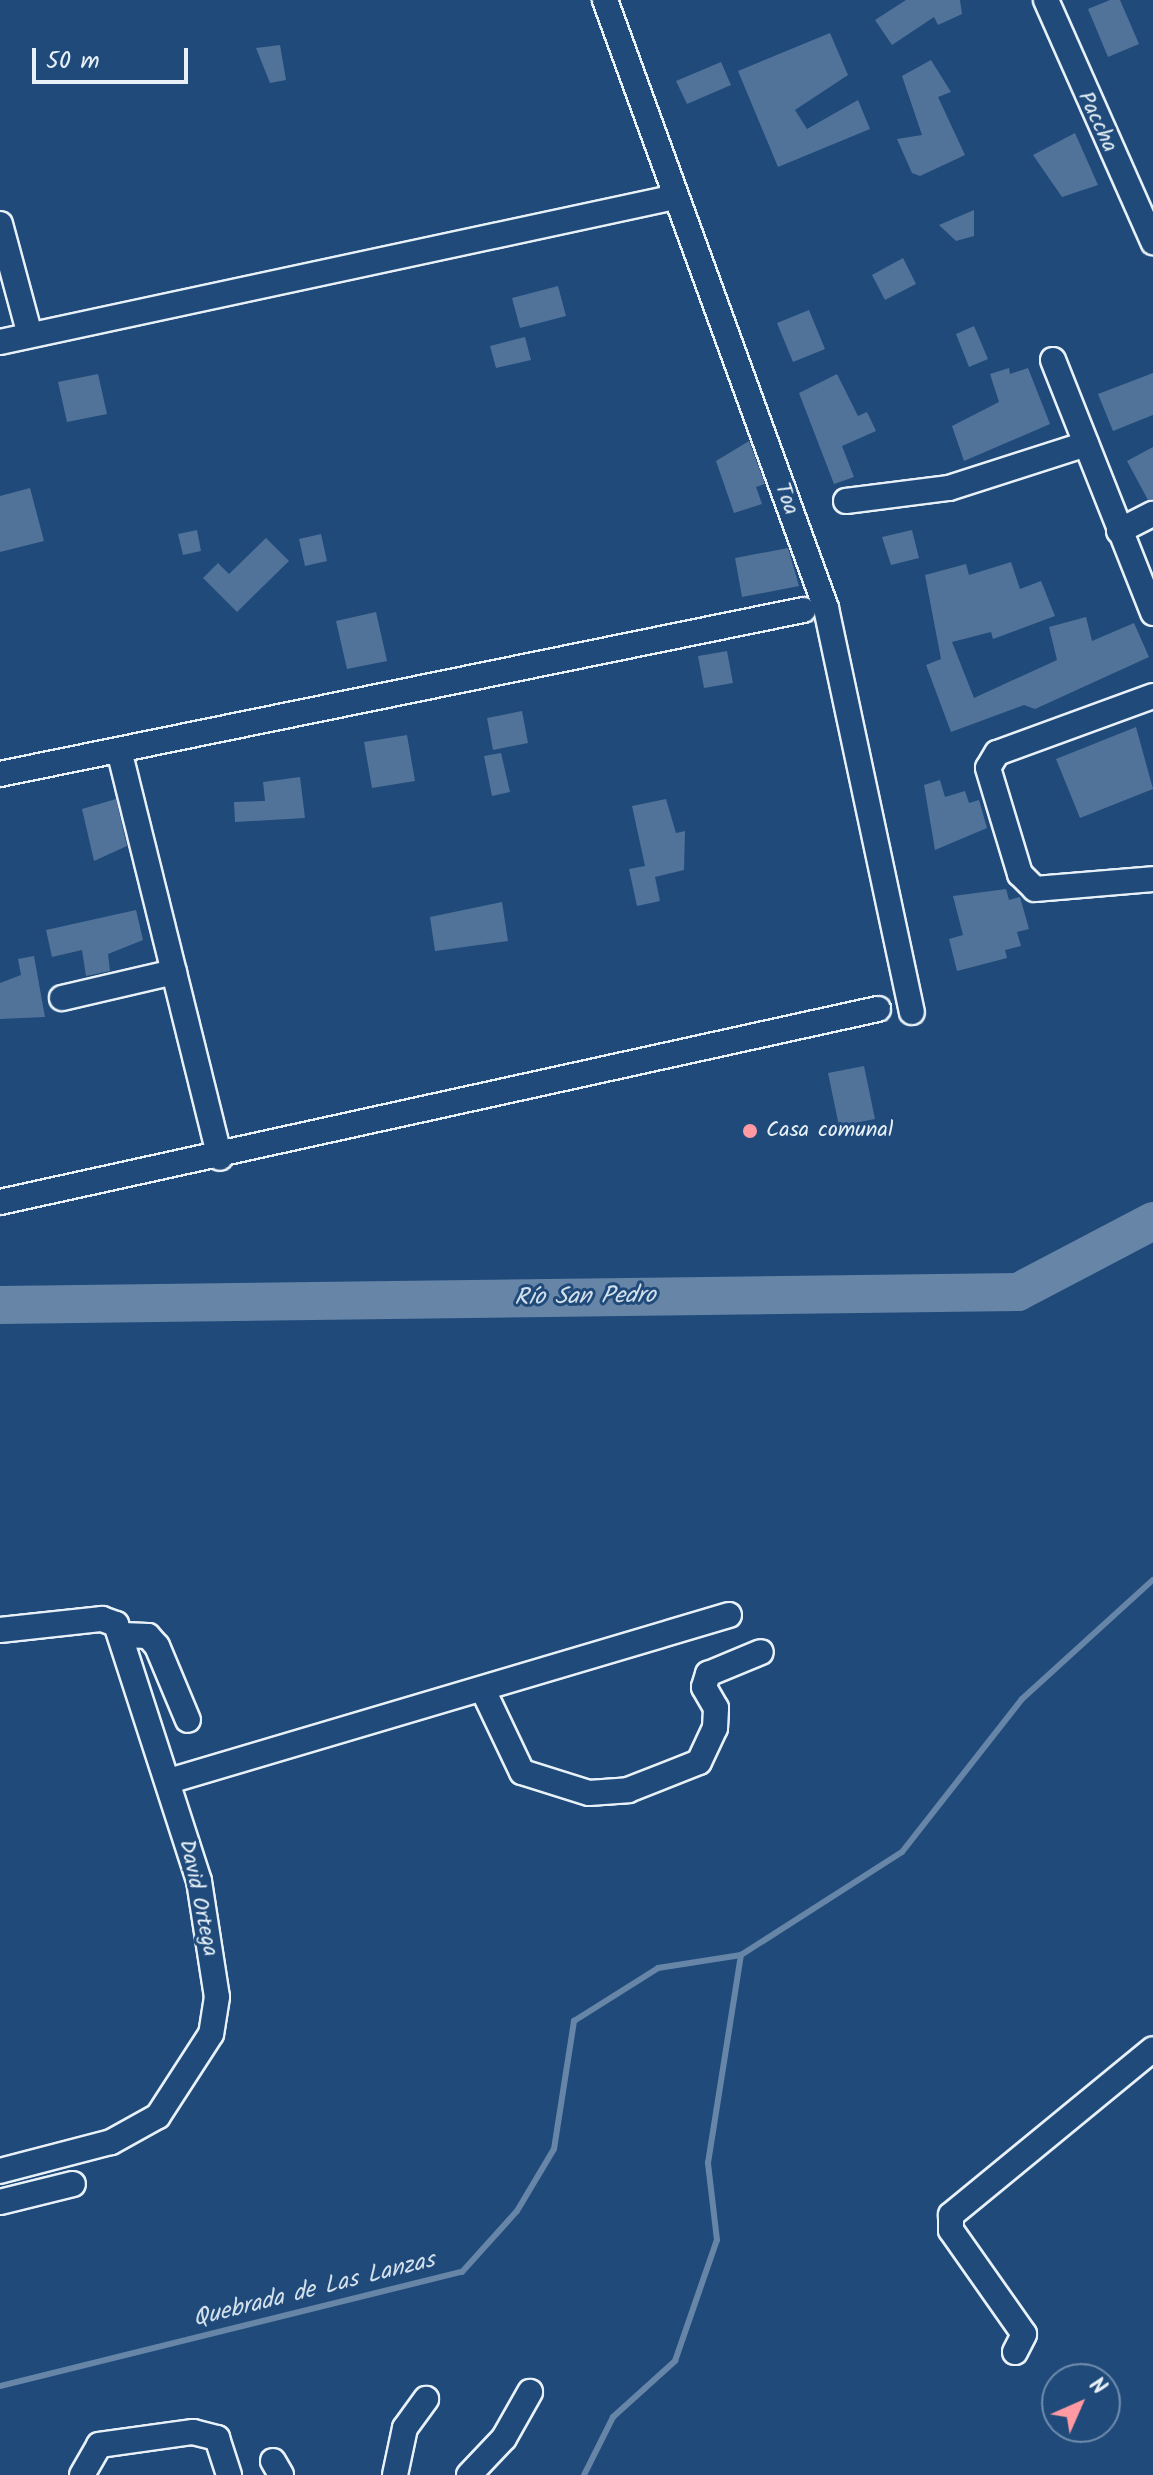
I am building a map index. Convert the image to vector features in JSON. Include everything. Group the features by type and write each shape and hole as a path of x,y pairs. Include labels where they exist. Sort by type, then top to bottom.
{"street":[{"name":"Toa","path":"605,0 826,608 912,1012"},
{"name":"Paccha","path":"1046,0 1153,242"},
{"path":"0,342 675,197"},
{"path":"0,224 30,335"},
{"path":"1053,360 1119,531 1142,557 1153,613"},
{"path":"846,501 949,488 1086,444"},
{"path":"1119,531 1153,514"},
{"path":"0,774 803,610"},
{"path":"1153,696 997,753 988,768 1020,874 1035,889 1153,879"},
{"path":"119,750 220,1158"},
{"path":"62,998 174,972"},
{"path":"0,1202 220,1158 878,1009"},
{"path":"169,1781 729,1615"},
{"path":"0,1630 102,1619 122,1635 148,1636 157,1646 188,1720"},
{"name":"David Ortega","path":"0,2171 111,2142 158,2116 211,2034 217,1997 203,1910 169,1781 122,1635"},
{"path":"483,1690 522,1772 589,1793 628,1790 699,1762 715,1728 708,1674 761,1652"},
{"path":"1015,2352 1024,2334 951,2230 951,2215 1153,2049"},
{"path":"0,2202 73,2184"},
{"path":"469,2475 504,2438 530,2392"},
{"path":"395,2475 405,2428 426,2399"},
{"path":"82,2475 99,2445 193,2432 217,2438 229,2475"}],"building":[{"path":"906,0 960,0 962,14 938,25 934,17 892,45 875,20"},
{"path":"1110,0 1120,0 1139,44 1108,57 1088,9"},
{"path":"830,33 848,75 795,110 807,129 858,100 870,129 778,167 738,71"},
{"path":"280,45 286,80 270,83 256,48"},
{"path":"931,60 951,92 938,97 965,155 920,176 912,173 897,139 922,135 902,76"},
{"path":"721,62 731,85 687,104 676,81"},
{"path":"1075,133 1098,185 1062,197 1033,155"},
{"path":"974,210 974,236 956,241 939,225"},
{"path":"903,258 916,284 885,300 872,275"},
{"path":"558,286 566,316 520,328 512,298"},
{"path":"809,310 825,349 793,362 777,323"},
{"path":"974,326 988,359 969,367 956,334"},
{"path":"525,337 531,360 496,368 490,346"},
{"path":"1009,368 1010,374 1028,368 1050,424 964,461 952,426 999,402 990,374"},
{"path":"1153,373 1153,415 1113,431 1098,394"},
{"path":"98,374 107,414 67,422 58,382"},
{"path":"837,374 858,416 867,412 876,431 842,446 854,477 834,484 799,393"},
{"path":"749,441 765,484 756,487 762,504 734,513 716,461"},
{"path":"1153,447 1153,499 1148,500 1127,461"},
{"path":"30,488 44,541 0,552 0,496"},
{"path":"197,530 201,551 183,555 178,534"},
{"path":"912,530 919,558 891,565 882,537"},
{"path":"321,534 327,561 305,566 299,539"},
{"path":"266,538 289,561 237,612 203,578 218,563 229,574"},
{"path":"788,548 799,586 742,597 735,558"},
{"path":"1011,562 1020,589 1041,581 1055,616 993,639 991,632 952,642 974,698 1057,660 1049,627 1086,617 1092,641 1134,623 1149,657 1035,709 1024,705 951,732 926,665 941,659 925,575 966,564 969,575"},
{"path":"376,612 387,661 347,669 336,621"},
{"path":"727,651 733,683 704,688 698,656"},
{"path":"522,711 528,743 493,750 487,718"},
{"path":"1136,727 1153,789 1080,818 1056,759"},
{"path":"407,735 415,781 372,788 364,742"},
{"path":"501,753 510,792 492,796 484,756"},
{"path":"300,777 305,818 235,822 234,802 265,801 263,782"},
{"path":"940,780 945,797 965,791 969,803 979,800 987,828 935,850 924,785"},
{"path":"116,799 127,846 94,861 82,809"},
{"path":"666,799 676,833 685,831 684,870 655,877 660,901 637,906 629,869 645,866 632,806"},
{"path":"1006,889 1009,900 1020,897 1029,929 1017,932 1021,946 1005,950 1007,958 957,971 949,939 963,935 953,896"},
{"path":"502,902 508,941 435,951 430,917"},
{"path":"136,910 143,940 108,954 110,971 86,976 82,950 52,957 46,930"},
{"path":"34,956 45,1017 0,1019 0,983 21,975 18,959"},
{"path":"864,1066 875,1119 839,1126 828,1073"}],"waterway":[{"name":"Río San Pedro","path":"0,1305 1018,1292 1153,1221"},
{"name":"Quebrada de Las Lanzas","path":"0,2386 462,2272 517,2211 554,2149 574,2021 658,1968 741,1955 902,1852 1022,1699 1153,1580"},
{"path":"584,2475 613,2417 675,2361 717,2240 708,2163 741,1955"}],"place":[{"name":"Casa comunal","path":"750,1131"}]}
